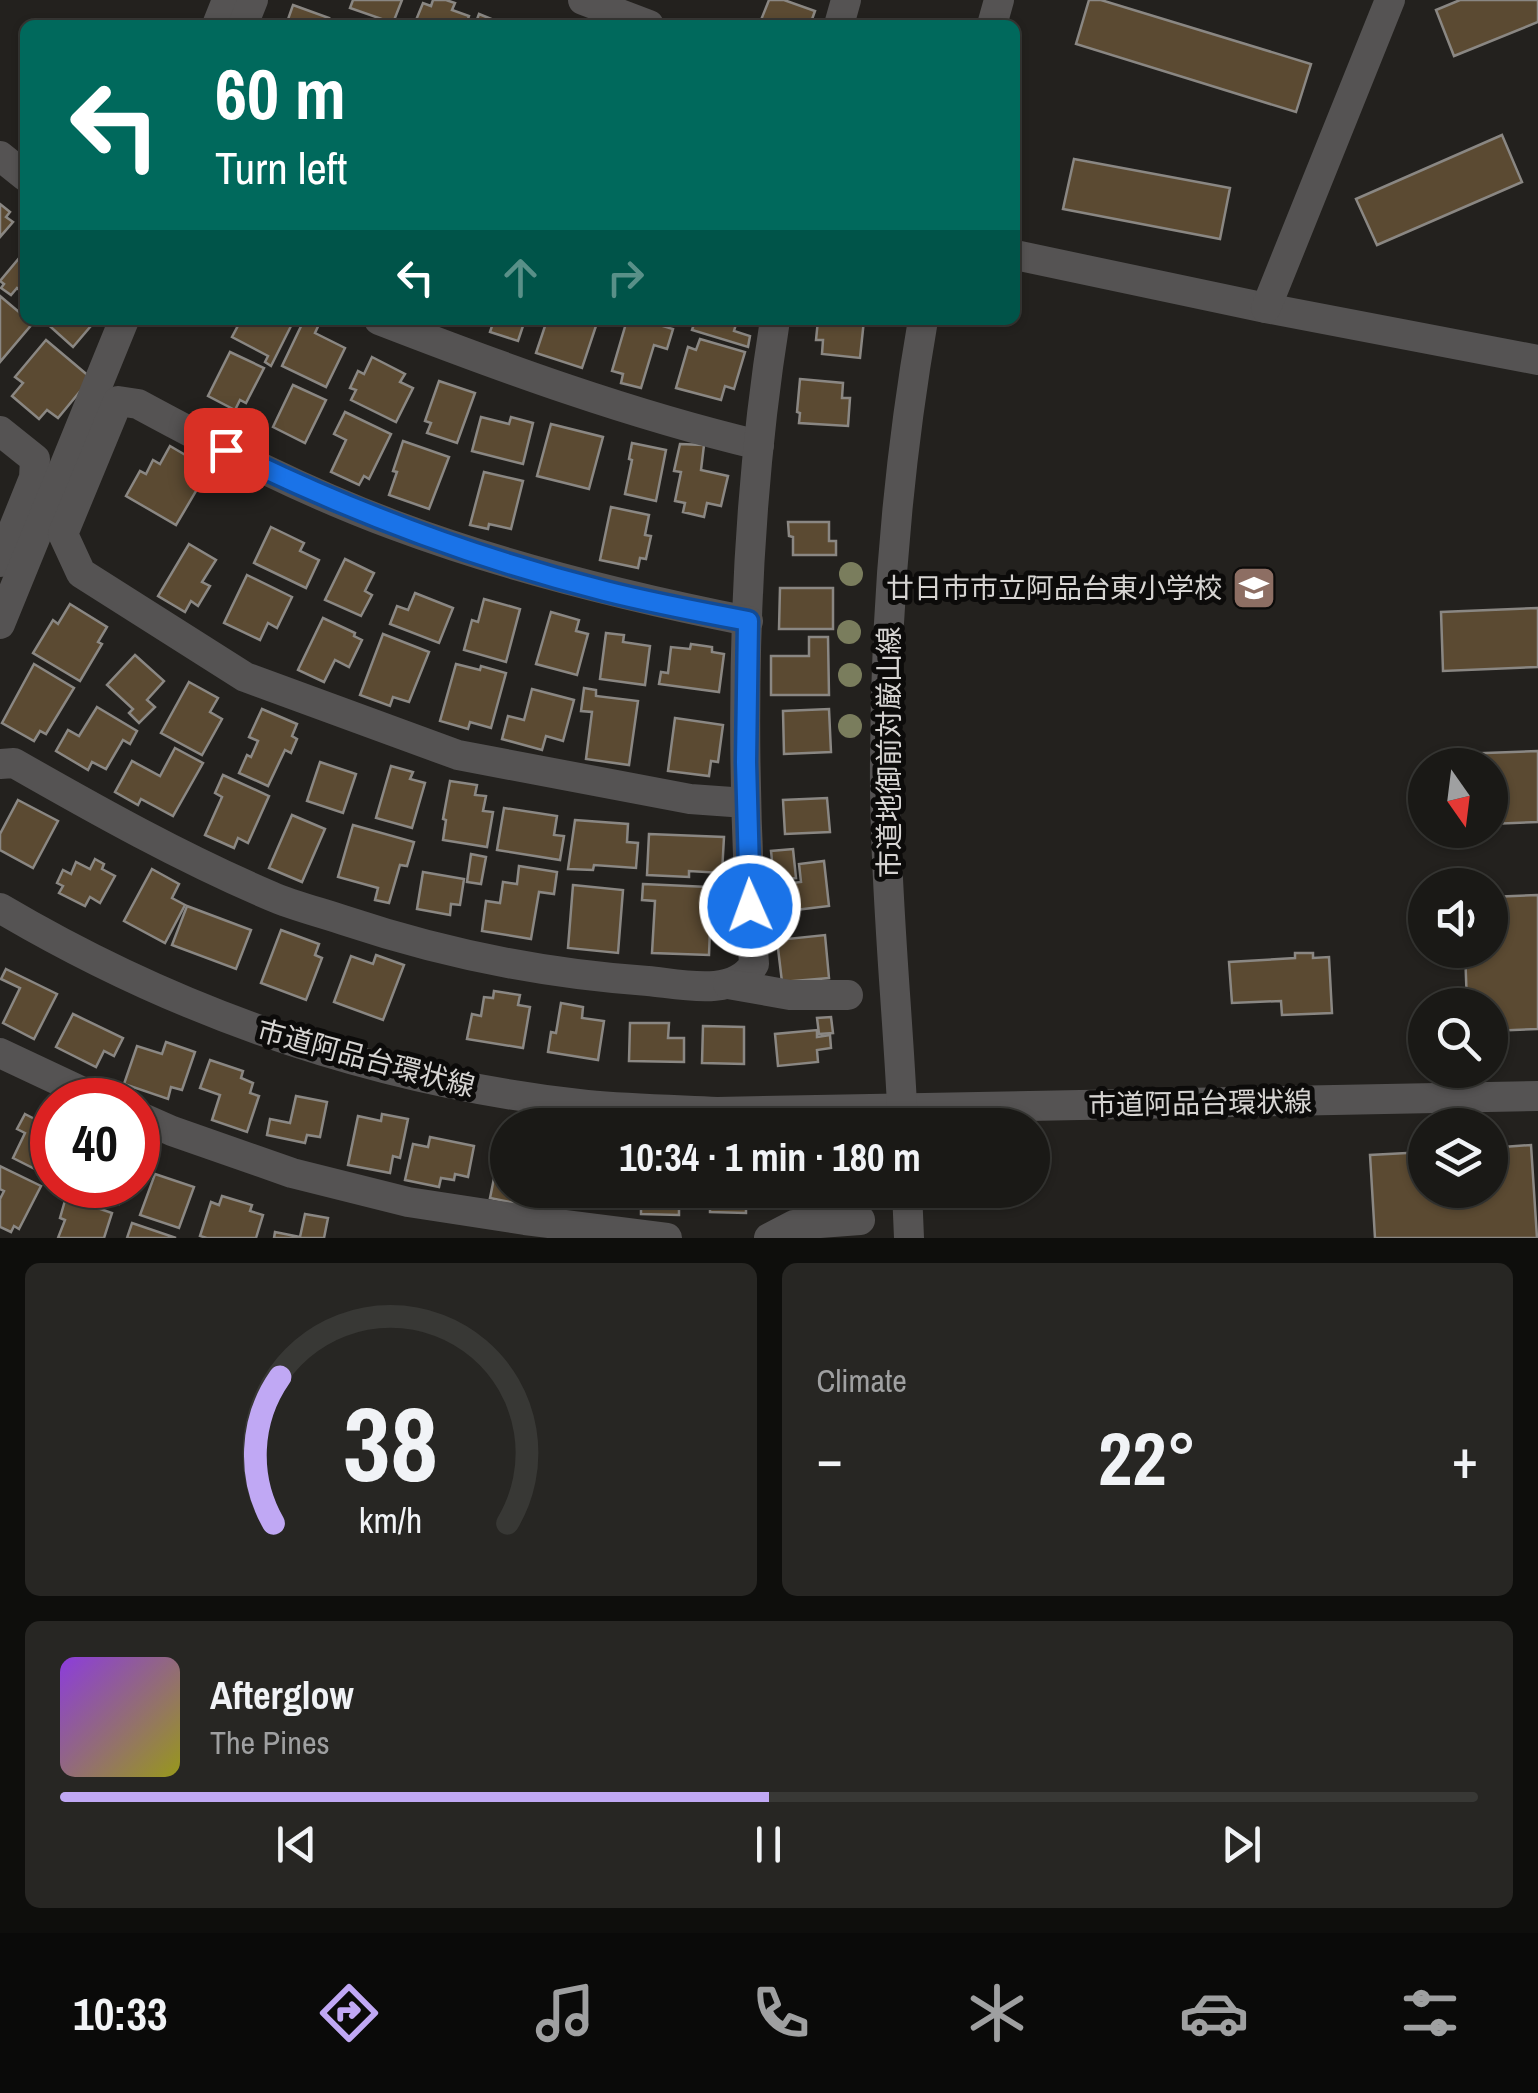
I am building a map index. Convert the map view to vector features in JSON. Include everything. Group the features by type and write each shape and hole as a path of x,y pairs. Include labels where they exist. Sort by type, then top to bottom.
{"street":[{"path":"583,0 636,20"},
{"path":"1266,308 1390,0"},
{"path":"0,156 20,172"},
{"path":"1020,256 1538,360"},
{"path":"0,624 122,325"},
{"path":"392,325 572,390 758,445"},
{"path":"0,764 14,763 165,848 274,898 391,936 508,965 588,977 707,986 740,980 754,964 746,803 748,621 758,445 774,325"},
{"name":"市道地御前対厳山線","path":"902,1108 887,849 886,705 899,489 922,325"},
{"path":"746,803 690,799 458,755 246,677 81,573 63,534 118,401 138,404 258,466 393,525 586,586 748,621"},
{"path":"0,430 35,460 34,478 0,562"},
{"name":"市道阿品台環状線","path":"0,908 50,938 164,993 282,1039 403,1074 528,1097 643,1108"},
{"path":"728,984 790,995 848,996"},
{"path":"0,1053 53,1078"},
{"name":"市道阿品台環状線","path":"1050,1112 1538,1096"},
{"path":"160,1126 292,1173 408,1202 667,1238"},
{"path":"907,1208 909,1238"},
{"path":"769,1238 794,1225 860,1220"}],"building":[{"path":"353,0 402,0 394,20 350,8"},
{"path":"433,0 446,0 455,3 452,10 469,16 468,20 416,20 423,3 431,6"},
{"path":"769,0 784,0 815,11 812,20 761,20"},
{"path":"1089,0 1101,0 1311,64 1296,112 1076,44"},
{"path":"1460,0 1538,0 1538,22 1454,56 1436,10"},
{"path":"293,5 329,18 328,20 288,20"},
{"path":"1502,135 1522,182 1377,245 1356,199"},
{"path":"1074,159 1230,188 1220,239 1063,209"},
{"path":"0,204 10,212 6,217 13,222 0,237"},
{"path":"20,257 20,290 17,288 11,295 1,288 4,284 0,281"},
{"path":"0,296 20,313 20,325 31,325 0,362"},
{"path":"49,325 92,325 73,347"},
{"path":"238,325 292,325 271,366 265,362 268,356 232,337"},
{"path":"302,325 319,325 315,333 345,348 326,387 282,366"},
{"path":"492,325 523,325 518,341 490,332"},
{"path":"545,325 596,325 582,368 536,353"},
{"path":"626,325 673,329 667,349 654,345 641,388 621,383 623,374 612,371"},
{"path":"694,325 736,325 734,331 750,336 748,347 692,330"},
{"path":"818,325 863,325 860,358 822,354 823,340 816,340"},
{"path":"700,339 745,352 734,389 725,386 721,400 676,388 688,347 696,350"},
{"path":"46,340 91,378 58,418 47,410 39,419 12,396 23,383 15,377"},
{"path":"230,352 264,368 246,403 240,400 235,410 208,396"},
{"path":"372,357 405,374 400,382 413,388 396,422 351,400 356,390 350,388 358,371 364,374"},
{"path":"800,379 843,383 842,398 850,398 848,426 799,423"},
{"path":"439,381 475,393 457,443 427,433 431,423 425,421"},
{"path":"293,385 326,400 305,443 273,427"},
{"path":"345,412 391,434 369,479 364,476 359,485 331,472 346,440 334,434"},
{"path":"481,417 509,424 511,417 533,423 523,464 472,451"},
{"path":"551,424 603,437 589,489 537,476"},
{"path":"403,441 449,457 429,509 389,495"},
{"path":"632,443 666,450 656,501 625,494"},
{"path":"680,444 704,445 701,470 728,476 721,506 707,503 704,517 683,512 685,503 675,501 681,472 674,471"},
{"path":"170,446 199,463 190,480 199,486 176,525 126,496 140,471 146,474 153,460 160,464"},
{"path":"484,472 523,481 511,529 470,525"},
{"path":"611,507 649,515 645,535 651,536 646,559 640,558 638,568 600,560"},
{"path":"788,522 829,522 829,541 836,541 836,555 793,555"},
{"path":"271,527 304,543 300,551 319,560 306,588 254,563"},
{"path":"189,544 216,560 202,582 210,586 198,606 191,601 185,612 158,596"},
{"path":"345,559 374,573 365,591 372,595 361,616 325,600"},
{"path":"247,575 292,597 277,628 268,623 260,640 224,623"},
{"path":"780,588 833,588 833,629 779,629"},
{"path":"415,593 453,608 439,643 390,624 397,606 408,610"},
{"path":"484,599 520,609 506,662 464,650 472,620 478,622"},
{"path":"70,604 107,627 98,642 102,644 80,681 33,653 53,620 58,624"},
{"path":"1538,608 1538,667 1443,671 1441,612"},
{"path":"551,612 579,620 576,631 588,634 577,675 536,664"},
{"path":"323,618 362,640 349,667 335,660 324,682 298,670"},
{"path":"606,633 624,635 623,642 650,646 645,685 600,679"},
{"path":"383,634 429,652 409,702 393,697 390,706 360,695"},
{"path":"809,637 828,637 829,695 771,695 771,656 809,656"},
{"path":"691,644 712,647 712,652 724,654 719,692 659,684 661,672 668,673 671,647 690,649"},
{"path":"135,655 164,681 147,700 155,707 139,723 129,713 133,709 107,685"},
{"path":"34,664 74,688 46,734 40,731 34,741 2,723"},
{"path":"456,664 506,673 491,728 470,722 468,729 440,721"},
{"path":"189,682 218,698 210,712 222,719 202,755 161,733"},
{"path":"584,688 596,690 596,696 638,701 629,765 586,759 592,712 581,711"},
{"path":"532,689 574,700 563,741 546,736 542,750 502,739 508,716 524,720"},
{"path":"97,707 137,731 130,744 123,740 106,769 92,762 88,770 56,751 68,730 79,736"},
{"path":"262,709 297,724 292,736 297,739 291,753 285,750 268,786 239,773 258,741 249,737"},
{"path":"829,709 831,752 784,754 783,711"},
{"path":"675,718 723,725 718,762 711,761 709,776 668,771"},
{"path":"175,748 203,763 173,816 141,799 138,805 115,792 132,761 160,776"},
{"path":"1538,751 1538,822 1508,823 1508,752"},
{"path":"320,762 356,774 343,813 307,801"},
{"path":"391,766 413,772 410,779 425,783 412,828 376,818"},
{"path":"223,775 269,796 248,843 238,838 234,848 205,835 222,797 215,793"},
{"path":"450,781 477,785 475,795 486,796 483,811 493,812 487,847 443,840"},
{"path":"827,798 830,832 785,834 783,800"},
{"path":"18,800 58,821 33,868 0,850 0,834"},
{"path":"504,808 557,816 554,835 564,836 560,860 497,850"},
{"path":"292,815 325,829 302,882 269,868"},
{"path":"575,820 628,824 627,842 638,843 636,868 594,865 593,870 568,869"},
{"path":"353,825 414,842 407,866 400,865 389,903 375,900 378,888 338,877"},
{"path":"649,834 724,837 722,873 689,871 689,877 647,875"},
{"path":"793,849 796,878 774,880 771,851"},
{"path":"471,854 486,857 481,884 467,882"},
{"path":"95,859 104,864 102,869 115,876 100,903 90,897 85,906 59,893 63,886 57,883 63,870 71,874 76,862 90,869"},
{"path":"824,861 829,906 795,910 792,883 801,882 799,864"},
{"path":"519,866 557,872 554,894 539,892 531,939 482,931 486,901 500,903 503,882 517,884"},
{"path":"152,869 179,884 172,898 185,905 165,943 124,921"},
{"path":"423,872 464,879 460,905 451,904 450,915 417,909"},
{"path":"643,884 730,888 730,904 711,903 709,955 652,953 655,901 642,900"},
{"path":"573,885 623,890 618,953 568,948"},
{"path":"1538,895 1538,1029 1508,1030 1508,988 1466,988 1466,968 1508,968 1508,896"},
{"path":"187,906 251,930 236,969 172,945"},
{"path":"281,930 319,944 315,955 322,958 306,1000 261,983"},
{"path":"825,935 829,978 782,982 777,940"},
{"path":"1295,953 1329,957 1332,1013 1282,1015 1281,1001 1232,1003 1229,962 1295,958"},
{"path":"376,955 404,965 383,1020 334,1002 351,956 373,964"},
{"path":"6,969 57,994 34,1039 3,1023 20,988 1,979"},
{"path":"494,991 520,995 518,1005 530,1007 523,1048 467,1039 472,1014 481,1016 484,997 493,998"},
{"path":"561,1003 583,1007 582,1018 604,1021 598,1060 548,1052"},
{"path":"73,1014 123,1038 114,1056 104,1051 96,1067 56,1047"},
{"path":"831,1017 833,1033 819,1034 817,1018"},
{"path":"630,1023 669,1023 668,1038 684,1038 684,1062 629,1061"},
{"path":"703,1026 744,1027 744,1064 702,1063"},
{"path":"817,1030 817,1037 830,1035 831,1048 817,1050 818,1062 778,1066 775,1034"},
{"path":"166,1042 195,1052 182,1090 171,1087 168,1099 160,1096 160,1078 126,1078 137,1046 162,1054"},
{"path":"210,1060 243,1071 241,1078 253,1083 250,1093 259,1096 247,1132 212,1120 220,1095 200,1088"},
{"path":"296,1096 327,1102 320,1137 307,1135 305,1143 267,1135 270,1119 290,1123"},
{"path":"25,1114 30,1117 30,1166 13,1158 25,1133 17,1129"},
{"path":"382,1114 408,1119 400,1158 393,1156 390,1173 348,1165 358,1116 381,1121"},
{"path":"430,1137 474,1146 468,1177 455,1174 454,1180 441,1178 439,1187 405,1180 413,1144 428,1147"},
{"path":"1531,1145 1537,1238 1375,1238 1370,1155 1408,1153 1408,1208 1508,1208 1508,1147"},
{"path":"0,1166 30,1181 30,1208 19,1229 14,1226 11,1232 0,1227 0,1199 4,1191 0,1189"},
{"path":"160,1176 194,1187 179,1228 140,1215 143,1208 160,1208"},
{"path":"222,1196 252,1205 250,1211 263,1215 256,1238 200,1236 211,1202 219,1205"},
{"path":"63,1208 98,1208 112,1213 104,1238 58,1238 65,1220 60,1218"},
{"path":"641,1208 679,1208 679,1215 641,1214"},
{"path":"710,1208 746,1208 746,1213 710,1212"},
{"path":"797,1208 832,1208 833,1215 798,1218"},
{"path":"305,1214 328,1218 324,1238 274,1238 275,1232 300,1237"},
{"path":"132,1223 176,1238 127,1238"}],"place":[{"name":"廿日市市立阿品台東小学校","path":"1254,588"}],"route":[{"path":"226,450 359,511 462,550 604,591 748,621 750,906"}]}
